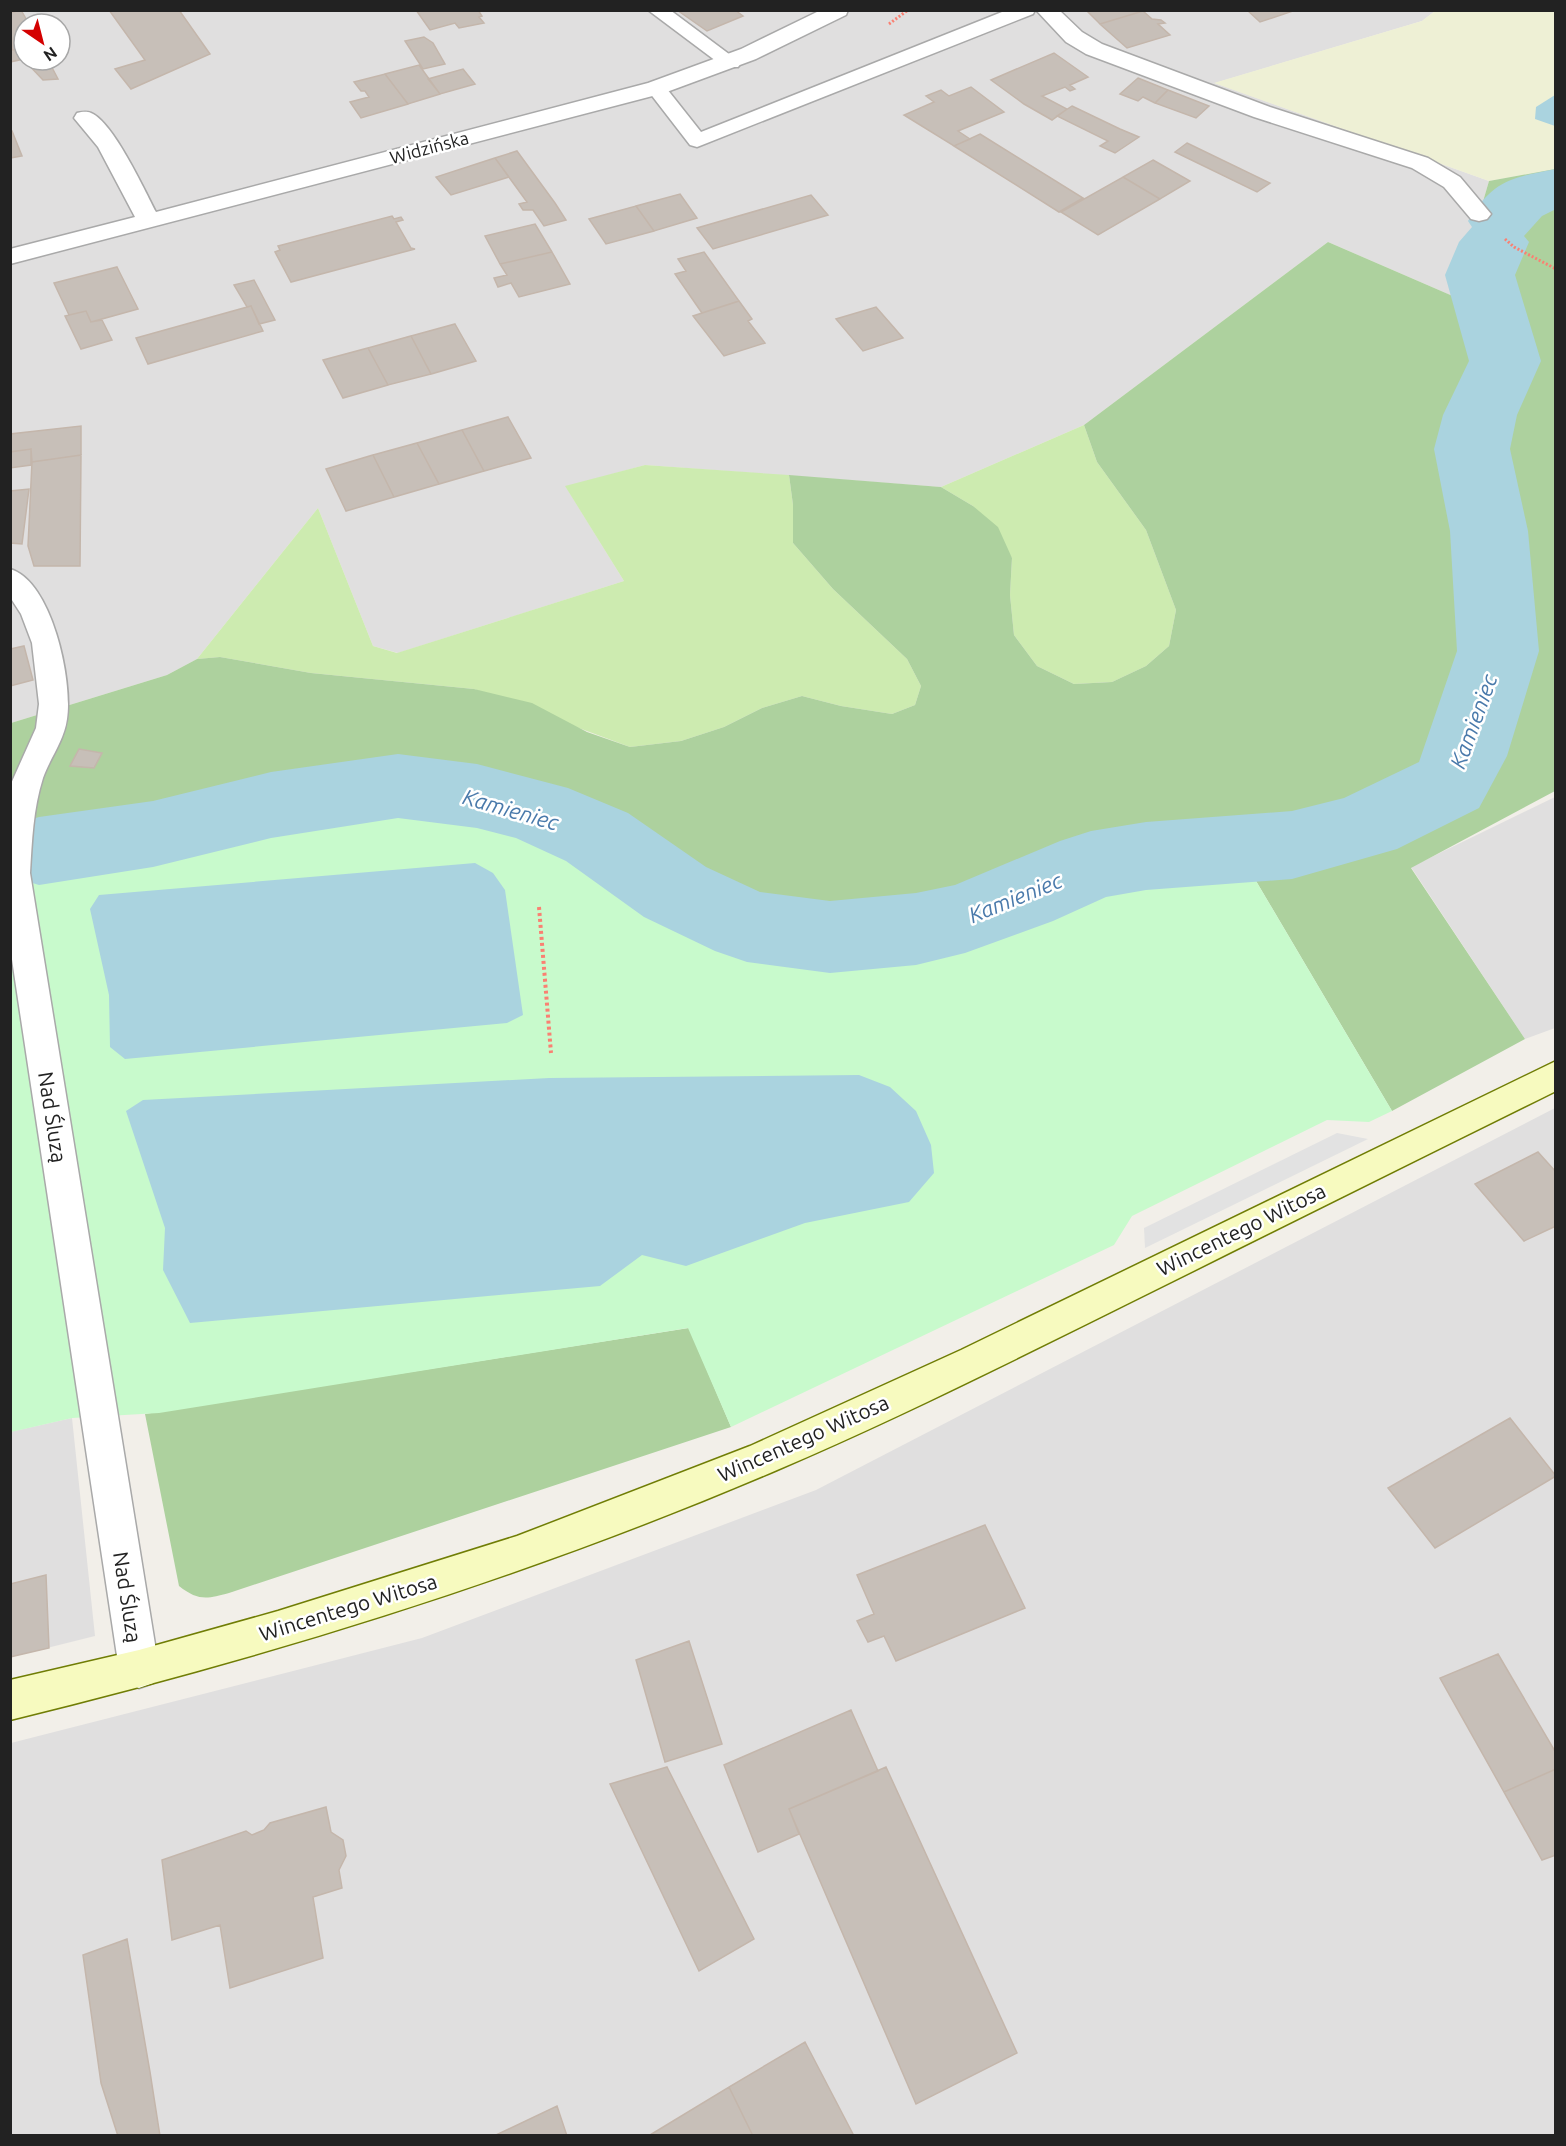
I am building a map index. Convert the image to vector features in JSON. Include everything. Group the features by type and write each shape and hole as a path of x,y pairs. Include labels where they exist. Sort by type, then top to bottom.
{"street":[{"name":"Widzińska","path":"10,257 656,88 730,63 792,36 838,10"},
{"path":"1046,10 1074,37 1094,49 1262,112 1420,163 1452,182 1479,214"},
{"path":"85,117 108,144 149,220"},
{"name":"Nad Śluzą","path":"10,578 26,596 39,620 48,652 54,692 52,727 27,778 17,830 15,873 139,1669"},
{"name":"Wincentego Witosa","path":"10,1700 139,1669 278,1630 517,1554 762,1458 974,1362 1556,1075"}],"lane":[{"path":"657,10 730,63"},
{"path":"656,88 697,141 1026,10"}],"path":[{"path":"1479,214 1514,247 1556,269"},
{"path":"539,907 551,1053"}],"shaded area":[{"path":"11,11 1435,11 1422,21 1215,83 1489,181 1455,297 1328,242 1084,425 941,487 645,465 566,487 624,581 398,653 373,646 318,508 197,659 167,675 11,723"},
{"path":"1555,797 1555,1028 1525,1039 1411,867"},
{"path":"1555,1108 1555,2135 11,2136 11,1743 422,1638 816,1490"},
{"path":"1337,1133 1368,1139 1145,1248 1144,1228"},
{"path":"72,1418 95,1636 11,1657 10,1432"}],"green space":[{"path":"1435,11 1555,11 1555,169 1489,181 1214,83 1422,21"},
{"path":"1555,169 1555,791 1411,868 1525,1039 1392,1111 1246,864 1096,879 940,941 774,945 670,898 573,836 495,805 396,796 11,866 11,723 167,675 197,659 220,657 311,673 474,689 532,703 587,732 630,747 681,741 724,727 762,708 802,696 841,706 892,714 915,705 921,686 907,659 833,589 793,543 793,505 789,475 941,487 973,506 998,527 1012,558 1010,595 1014,635 1037,666 1074,684 1112,682 1146,666 1169,646 1176,610 1146,530 1097,462 1084,425 1328,242 1455,297 1489,181"},
{"path":"1084,425 1097,462 1146,530 1176,610 1169,646 1146,666 1112,682 1074,684 1037,666 1014,635 1010,595 1012,558 973,506 941,487"},
{"path":"645,465 789,475 793,505 793,543 833,589 907,659 921,686 915,705 892,714 841,706 802,696 762,708 724,727 681,741 630,747 474,689 311,673 220,657 197,659 318,508 373,646 397,653 624,581 565,486"},
{"path":"396,796 495,805 573,836 670,898 774,945 940,941 1096,879 1246,864 1392,1111 1369,1122 1327,1120 1132,1216 1114,1245 731,1427 688,1328 159,1413 72,1418 11,1432 10,866"},
{"path":"689,1328 731,1427 229,1593 215,1597 203,1597 192,1594 179,1586 145,1414"}],"water":[{"path":"1555,95 1555,126 1535,119 1536,107"},
{"path":"475,863 493,873 505,890 523,1015 507,1023 125,1059 110,1047 109,995 90,909 99,895"},
{"path":"859,1075 890,1087 916,1111 931,1145 934,1173 909,1202 805,1223 686,1266 642,1255 600,1286 190,1323 163,1270 165,1228 126,1111 143,1100 549,1078"}],"building":[{"path":"109,10 179,10 210,54 131,89 115,69 145,60"},
{"path":"416,10 478,10 482,16 479,17 484,23 459,28 455,23 430,30"},
{"path":"677,10 735,10 743,16 707,31"},
{"path":"1086,10 1142,10 1143,11 1100,24"},
{"path":"1247,10 1292,10 1293,11 1260,22"},
{"path":"1143,11 1152,19 1165,23 1158,24 1170,35 1127,48 1100,24"},
{"path":"12,12 12,50 10,13"},
{"path":"424,37 433,43 445,64 423,69 405,41"},
{"path":"10,47 12,62 10,62"},
{"path":"1054,53 1088,77 1070,85 1075,89 1070,91 1065,87 1042,96 1067,109 1052,120 1024,104 991,80"},
{"path":"419,65 440,94 408,104 385,74"},
{"path":"463,69 475,84 440,94 428,79"},
{"path":"35,72 54,72 58,79 43,80"},
{"path":"385,74 408,104 361,118 350,102 369,97 354,82"},
{"path":"1138,78 1168,90 1155,103 1143,97 1138,101 1120,94"},
{"path":"971,87 1004,112 958,131 970,139 954,146 904,115 934,102 926,96 941,90 949,96"},
{"path":"1168,90 1209,106 1196,118 1155,103"},
{"path":"1072,106 1139,137 1115,153 1100,146 1108,141 1057,116"},
{"path":"12,131 22,156 10,158 10,132"},
{"path":"980,134 1083,198 1059,212 954,146"},
{"path":"1187,143 1270,183 1257,192 1175,152"},
{"path":"517,151 566,220 544,226 533,210 523,210 519,204 527,202 495,158"},
{"path":"495,158 509,177 451,195 436,177"},
{"path":"1153,160 1190,181 1160,199 1123,177"},
{"path":"1123,177 1160,199 1098,235 1061,212"},
{"path":"680,194 697,218 654,231 636,206"},
{"path":"811,195 828,215 713,249 697,228"},
{"path":"636,206 654,231 606,244 589,219"},
{"path":"392,216 394,219 401,217 403,220 396,222 411,248 415,249 291,282 275,252 280,250 278,246"},
{"path":"535,224 552,252 500,264 485,236"},
{"path":"552,252 570,284 519,297 511,283 498,287 494,278 507,275 500,264"},
{"path":"704,252 739,301 702,313 675,274 686,271 678,259"},
{"path":"117,267 138,309 91,322 86,311 69,315 54,283"},
{"path":"254,280 275,320 259,324 251,306 247,307 234,285"},
{"path":"739,301 752,319 748,321 765,343 724,356 693,316"},
{"path":"251,306 263,331 148,364 136,338"},
{"path":"876,307 903,338 863,351 836,319"},
{"path":"86,311 91,322 102,320 112,340 81,349 65,316"},
{"path":"455,324 476,361 431,374 411,336"},
{"path":"411,336 431,374 388,385 368,348"},
{"path":"368,348 388,385 343,398 323,360"},
{"path":"508,417 531,458 484,471 462,430"},
{"path":"81,426 81,455 32,462 31,449 10,452 10,434"},
{"path":"462,430 484,471 439,484 417,443"},
{"path":"417,443 439,484 394,497 373,455"},
{"path":"31,449 31,465 10,468 10,452"},
{"path":"81,455 80,566 34,566 28,546 32,462"},
{"path":"373,455 394,497 346,511 326,469"},
{"path":"29,489 22,544 10,543 10,491"},
{"path":"24,646 33,680 10,686 10,649"},
{"path":"79,749 102,753 94,768 70,766"},
{"path":"1538,1152 1556,1172 1556,1226 1524,1241 1475,1184"},
{"path":"1510,1418 1556,1476 1435,1548 1388,1488"},
{"path":"985,1525 1025,1608 896,1661 884,1636 868,1642 857,1621 874,1614 857,1575"},
{"path":"46,1575 49,1648 10,1657 10,1584"},
{"path":"689,1641 722,1744 665,1762 636,1660"},
{"path":"1498,1654 1556,1753 1556,1769 1504,1792 1440,1678"},
{"path":"851,1710 878,1771 789,1809 799,1834 758,1852 724,1765"},
{"path":"667,1767 754,1939 699,1971 610,1784"},
{"path":"886,1767 1017,2053 916,2104 789,1809"},
{"path":"1556,1769 1556,1855 1542,1860 1504,1792"},
{"path":"326,1807 331,1832 343,1840 346,1856 339,1870 342,1888 313,1897 323,1958 230,1988 220,1925 172,1940 162,1860 246,1831 252,1835 264,1830 270,1823"},
{"path":"127,1939 160,2136 118,2136 101,2083 83,1955"},
{"path":"805,2042 854,2136 753,2136 729,2087"},
{"path":"729,2087 753,2136 650,2135"},
{"path":"557,2106 567,2136 494,2136"}],"waterway":[{"name":"Kamieniec","path":"1502,221 1512,207 1524,198 1556,189"},
{"name":"Kamieniec","path":"39,851 153,834 271,805 398,786 477,796 537,811 597,837 675,892 747,926 830,937 916,929 965,918 1022,896 1091,865 1146,856 1292,845 1366,826 1449,785 1465,756 1498,651 1489,531 1472,449 1480,415 1505,361 1480,275 1494,242"}]}
